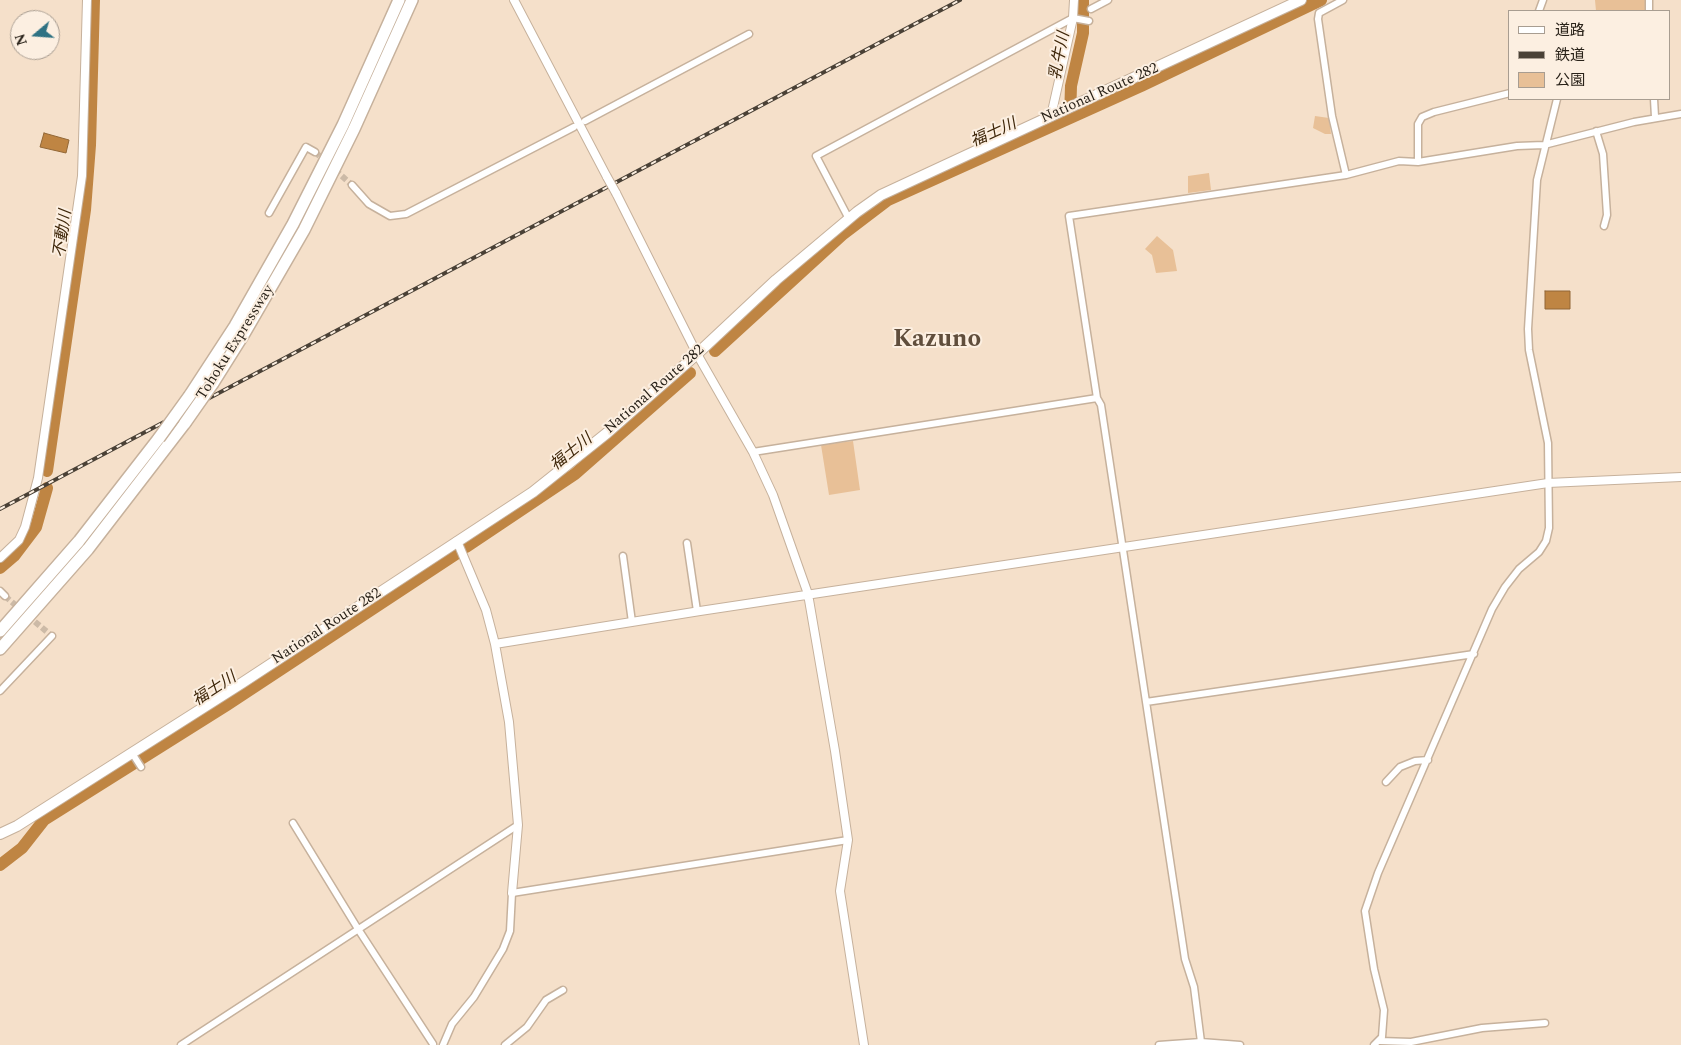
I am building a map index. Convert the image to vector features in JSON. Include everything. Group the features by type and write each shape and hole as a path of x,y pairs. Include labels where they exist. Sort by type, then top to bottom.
{"highway":[{"name":"Tohoku Expressway","path":"0,631 79,541 159,438 190,395 235,326 293,224 347,117 400,0"},
{"name":"Tohoku Expressway","path":"0,649 88,549 185,423 213,383 304,230 354,129 412,0"},
{"name":"National Route 282","path":"0,834 17,826 132,753 533,492 576,459 697,354 776,280 881,195 903,183 1301,0"}],"street":[{"path":"0,558 19,540 26,527 38,478 44,440 82,176 88,0"},
{"path":"514,0 616,193 697,354 752,452 773,495 808,594 848,840 840,891 864,1045"},
{"path":"1055,114 1075,19 1074,0"},
{"path":"1091,9 1108,0"},
{"path":"1344,0 1319,13 1318,18 1332,116 1346,174"},
{"path":"849,219 816,156 1075,19 1088,21"},
{"path":"584,121 749,34"},
{"path":"1418,162 1418,124 1422,117 1434,112 1508,94"},
{"path":"1545,1023 1482,1028 1411,1042 1377,1043 1385,1023 1384,1010 1374,969 1365,911 1378,873 1492,609 1504,587 1519,569 1539,552 1546,541 1549,528 1547,434 1530,350 1528,329 1537,180 1557,100"},
{"path":"1654,100 1655,117"},
{"path":"1201,1042 1194,987 1185,959 1101,405 1097,398 1069,216 1346,174 1399,161 1418,162 1517,146 1544,146 1655,117 1681,114"},
{"path":"352,184 369,204 390,216 406,214 574,127"},
{"path":"1596,131 1603,154 1607,215 1604,226"},
{"path":"269,213 306,147 315,152"},
{"path":"752,452 1097,398"},
{"path":"495,644 808,594 1548,483 1681,477"},
{"path":"443,1045 452,1024 474,997 503,949 510,931 518,825 510,731 495,644 486,610 457,541"},
{"path":"687,543 697,611"},
{"path":"623,556 632,622"},
{"path":"0,690 52,636"},
{"path":"1146,702 1474,654"},
{"path":"132,753 141,767"},
{"path":"1386,782 1400,767 1415,761 1428,760"},
{"path":"293,823 358,929 433,1045"},
{"path":"185,1044 518,825"},
{"path":"512,892 848,840"},
{"path":"505,1045 527,1027 546,1000 563,990"},
{"path":"1159,1045 1201,1042 1240,1045"}],"green space":[{"path":"1595,0 1646,0 1647,10 1596,10"},
{"path":"1315,116 1329,118 1331,134 1325,134 1313,128"},
{"path":"1209,173 1211,190 1188,193 1188,176"},
{"path":"1157,236 1173,250 1177,271 1156,273 1152,255 1145,249"},
{"path":"853,441 860,490 829,495 821,445"}],"shaded area":[{"path":"44,133 69,140 66,153 40,147"},
{"path":"1545,291 1570,291 1570,309 1545,309"}],"waterway":[{"name":"不動川","path":"47,471 85,210 90,145 94,0"},
{"name":"乳牛川","path":"1070,118 1071,86 1083,33 1083,0"},
{"name":"福士川","path":"715,351 842,235 888,200 1141,86 1321,0"},
{"name":"福士川","path":"466,547 575,474 690,373"},
{"name":"不動川","path":"0,568 14,556 36,527 47,488"},
{"name":"福士川","path":"0,865 22,848 44,820 227,705 456,554"}],"tunnel":[{"path":"315,152 352,185"},
{"path":"5,596 20,609"},
{"path":"28,616 52,636"}],"railway":[{"path":"0,509 960,0"}],"district":[{"name":"Kazuno","path":"937,341"}]}
